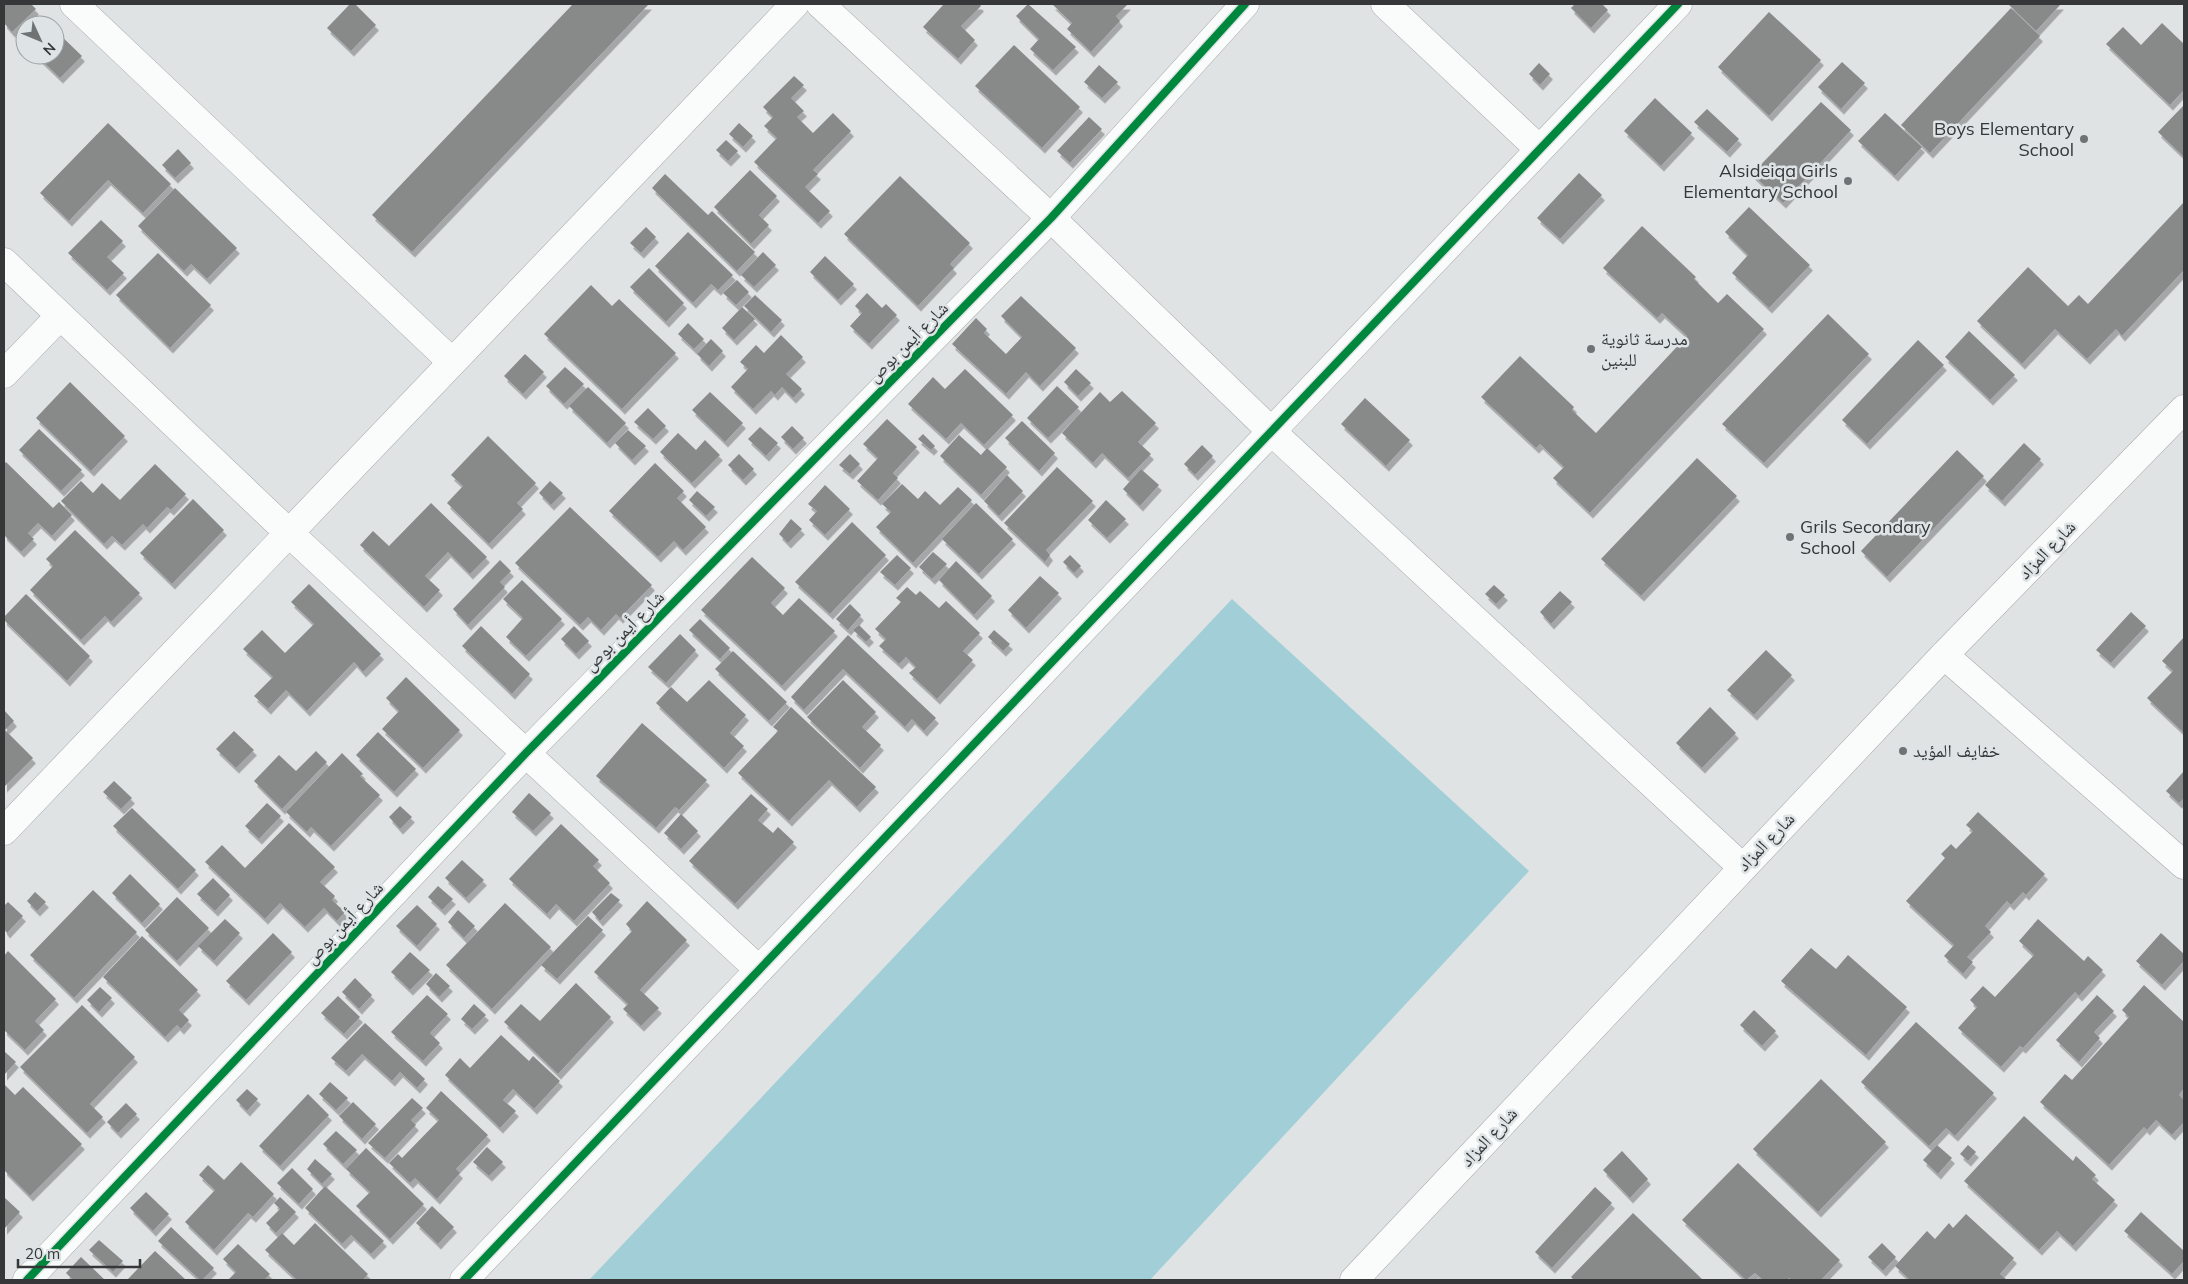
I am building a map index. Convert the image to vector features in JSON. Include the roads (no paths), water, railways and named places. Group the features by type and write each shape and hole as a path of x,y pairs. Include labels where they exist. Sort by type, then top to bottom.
{"street":[{"path":"74,4 452,362"},
{"path":"4,831 795,4"},
{"path":"820,4 1051,218 1271,431 1742,866"},
{"name":"شارع أيمن بوص","path":"26,1280 526,753 1051,218 1245,4"},
{"path":"1385,4 1539,150"},
{"path":"464,1280 1678,4"},
{"path":"4,262 288,533 759,970"},
{"path":"4,374 60,316"},
{"name":"شارع المزاد","path":"1354,1280 1742,866 1944,654 2184,409"},
{"path":"1944,654 2184,865"}],"place":[{"name":"Boys Elementary School","path":"2084,139"},
{"name":"Alsideiqa Girls Elementary School","path":"1848,181"},
{"name":"مدرسة ثانوية للبنين","path":"1591,349"},
{"name":"Grils Secondary School","path":"1790,537"},
{"name":"خفايف المؤيد","path":"1903,751"}]}
